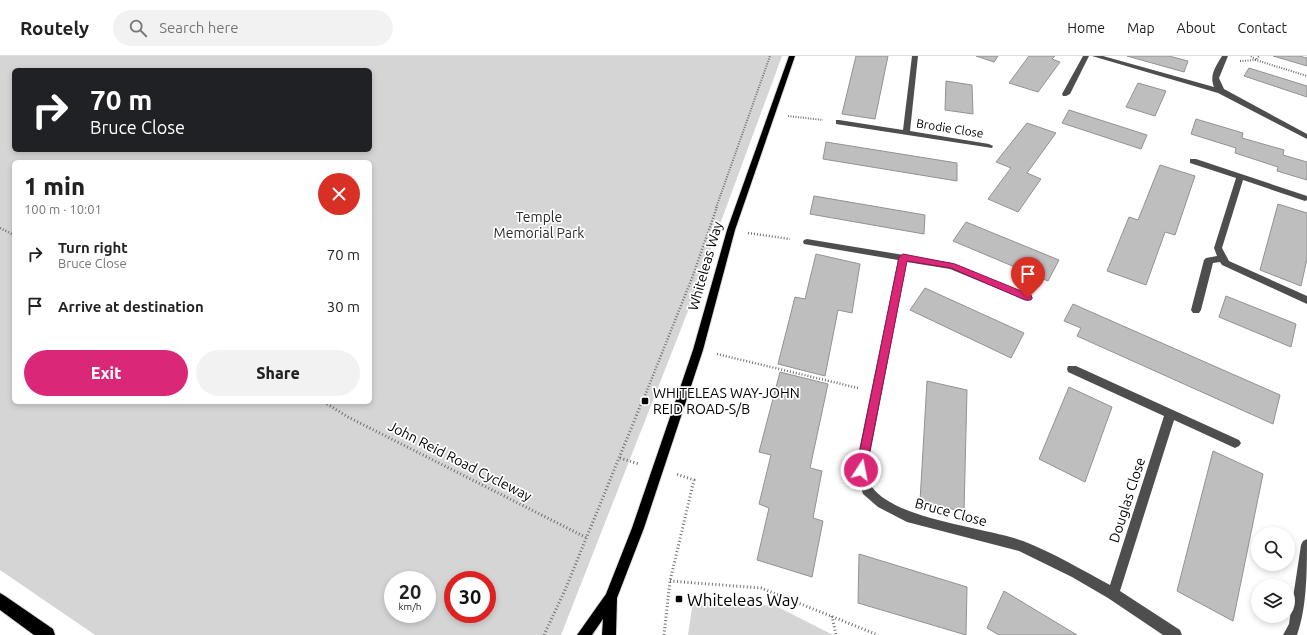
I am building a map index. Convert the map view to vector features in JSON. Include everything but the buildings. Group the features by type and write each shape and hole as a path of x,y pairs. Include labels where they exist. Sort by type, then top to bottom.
{"highway":[{"path":"0,601 47,635"}],"main road":[{"name":"Whiteleas Way","path":"584,635 611,598 638,528 698,350 731,230 792,56"},
{"name":"Whiteleas Way","path":"609,635 611,598"}],"street":[{"name":"Brodie Close","path":"906,133 915,56"},
{"path":"1066,94 1086,56"},
{"path":"1095,56 1221,91 1307,137"},
{"path":"1221,91 1216,85 1214,78 1223,59"},
{"name":"Brodie Close","path":"839,122 989,146"},
{"path":"1194,161 1305,198"},
{"path":"1240,177 1218,248 1225,263 1307,300"},
{"path":"807,242 952,266 1028,298"},
{"name":"Bruce Close","path":"903,257 861,470 867,490 882,503 911,518 1021,546 1076,573 1113,594 1175,635"},
{"path":"1196,310 1209,260 1223,259"},
{"path":"1072,369 1235,444"},
{"name":"Douglas Close","path":"1113,594 1170,414"},
{"path":"1290,635 1295,625 1307,545"}],"path":[{"path":"544,635 587,538 692,278 770,56"},
{"path":"1251,56 1256,60"},
{"path":"1256,60 1259,56"},
{"path":"1223,59 1256,60 1307,76"},
{"path":"772,115 839,122"},
{"path":"0,228 12,233"},
{"path":"731,230 807,242"},
{"path":"698,350 876,392"},
{"name":"John Reid Road Cycleway","path":"327,404 348,417 587,538"},
{"path":"664,635 670,581 694,480"},
{"path":"670,581 760,588 878,635"},
{"path":"832,616 836,635"}],"green space":[{"name":"Temple Memorial Park","path":"0,56 782,56 688,311 561,635 95,635 0,570"},
{"path":"693,601 776,606 833,635 688,635"}],"place":[{"name":"WHITELEAS WAY-JOHN REID ROAD-S/B","path":"645,401"},
{"name":"Whiteleas Way","path":"679,599"}],"route":[{"path":"861,470 903,257 952,266 1028,298"}]}
